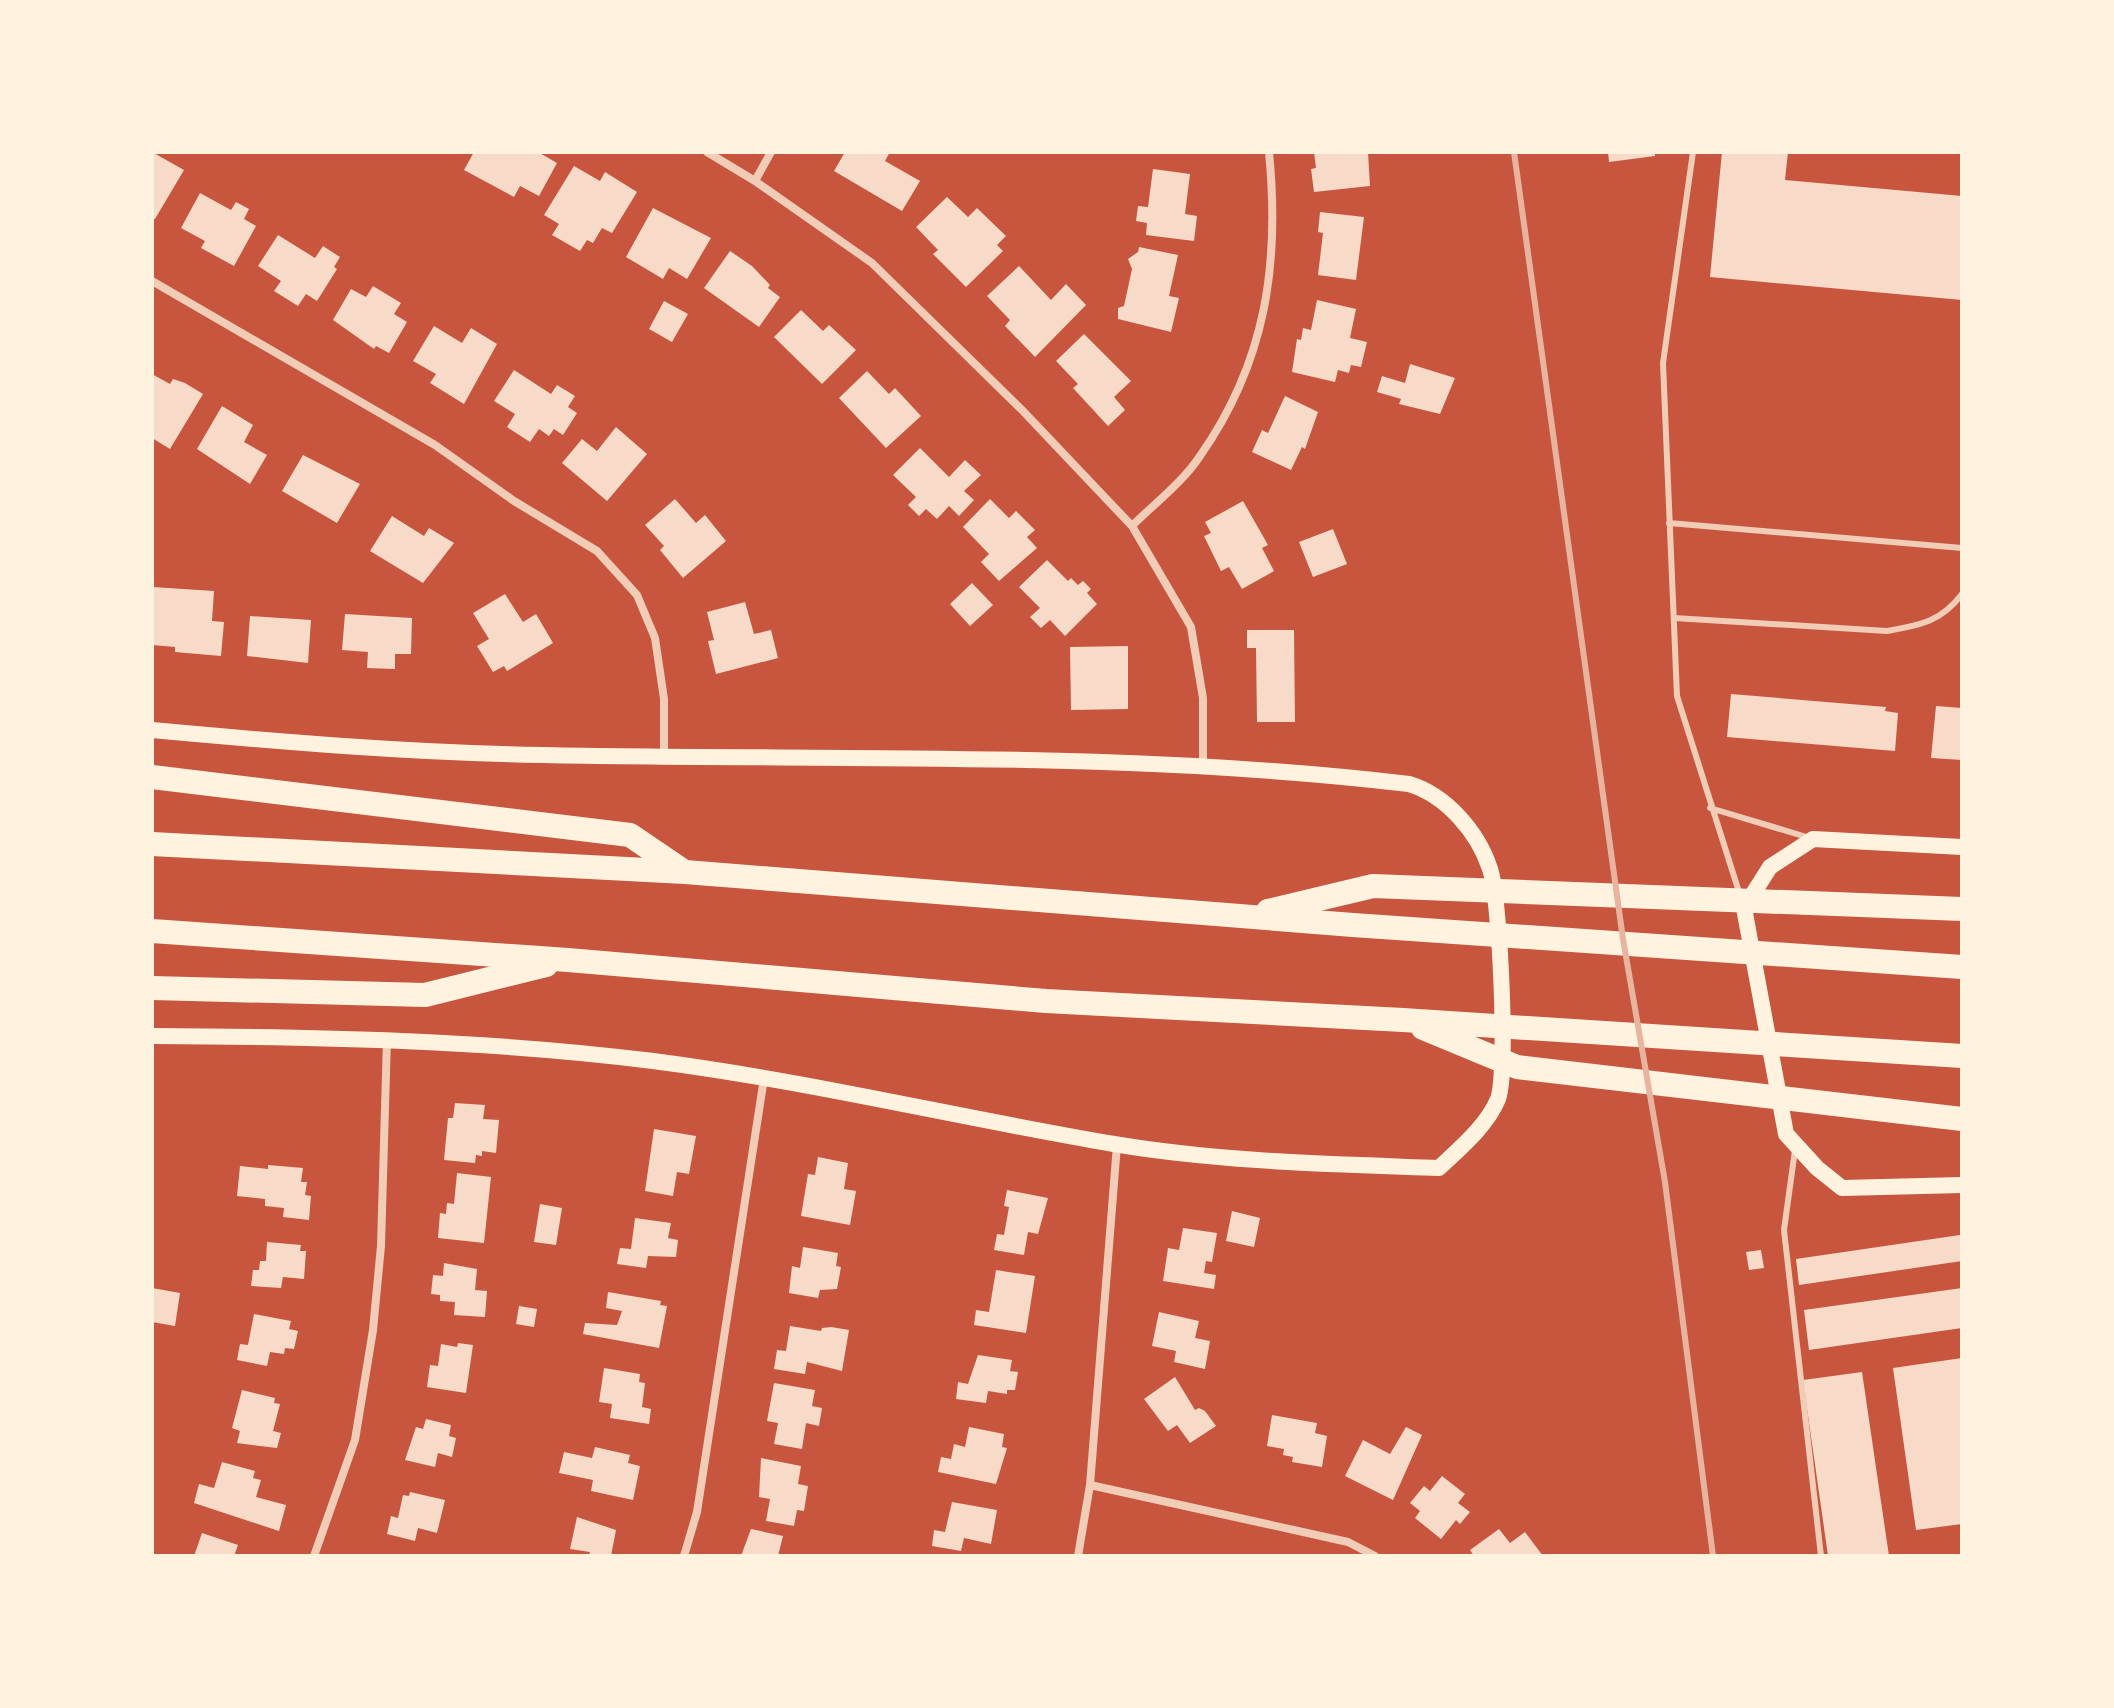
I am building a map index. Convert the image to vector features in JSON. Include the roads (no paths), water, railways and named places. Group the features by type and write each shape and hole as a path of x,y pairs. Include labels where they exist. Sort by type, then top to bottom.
{"highway":[{"path":"152,777 630,835 685,872"},
{"path":"152,844 685,872 1353,925 1962,967"},
{"path":"1249,915 1373,886 1837,901 1962,909"},
{"path":"152,931 568,960 1046,1001 1403,1020 1962,1056"},
{"path":"152,988 425,995 568,960"},
{"path":"1403,1020 1517,1067 1962,1119"}],"main road":[{"path":"152,730 448,752 979,758 1203,765 1310,772 1409,784 1424,788 1460,816 1491,869 1504,1017 1498,1099 1469,1140 1439,1168 1295,1163 1117,1145 764,1077 534,1049 387,1039 152,1036"},
{"path":"1962,847 1813,839 1770,867 1744,908 1786,1134 1817,1168 1842,1188 1962,1185"}],"street":[{"path":"707,152 755,181 872,263 1023,411 1132,526 1191,627 1203,698 1203,765"},
{"path":"755,181 771,152"},
{"path":"1132,526 1199,459 1232,405 1254,354 1272,272 1269,152"},
{"path":"152,281 435,445 514,501 597,551 637,595 655,638 664,699 664,756"},
{"path":"314,1556 355,1440 373,1330 381,1246 387,1039"},
{"path":"684,1556 697,1512 764,1077"},
{"path":"1078,1556 1090,1485 1117,1145"},
{"path":"1090,1485 1348,1542 1375,1556"}],"lane":[{"path":"1693,152 1663,363 1677,696 1744,908"},
{"path":"1669,523 1962,548"},
{"path":"1674,618 1887,631 1915,626 1947,614 1962,594"},
{"path":"1710,808 1813,839"},
{"path":"1796,1144 1784,1230 1821,1556"}],"railway":[{"path":"1514,152 1623,939 1665,1182 1713,1556"}]}
